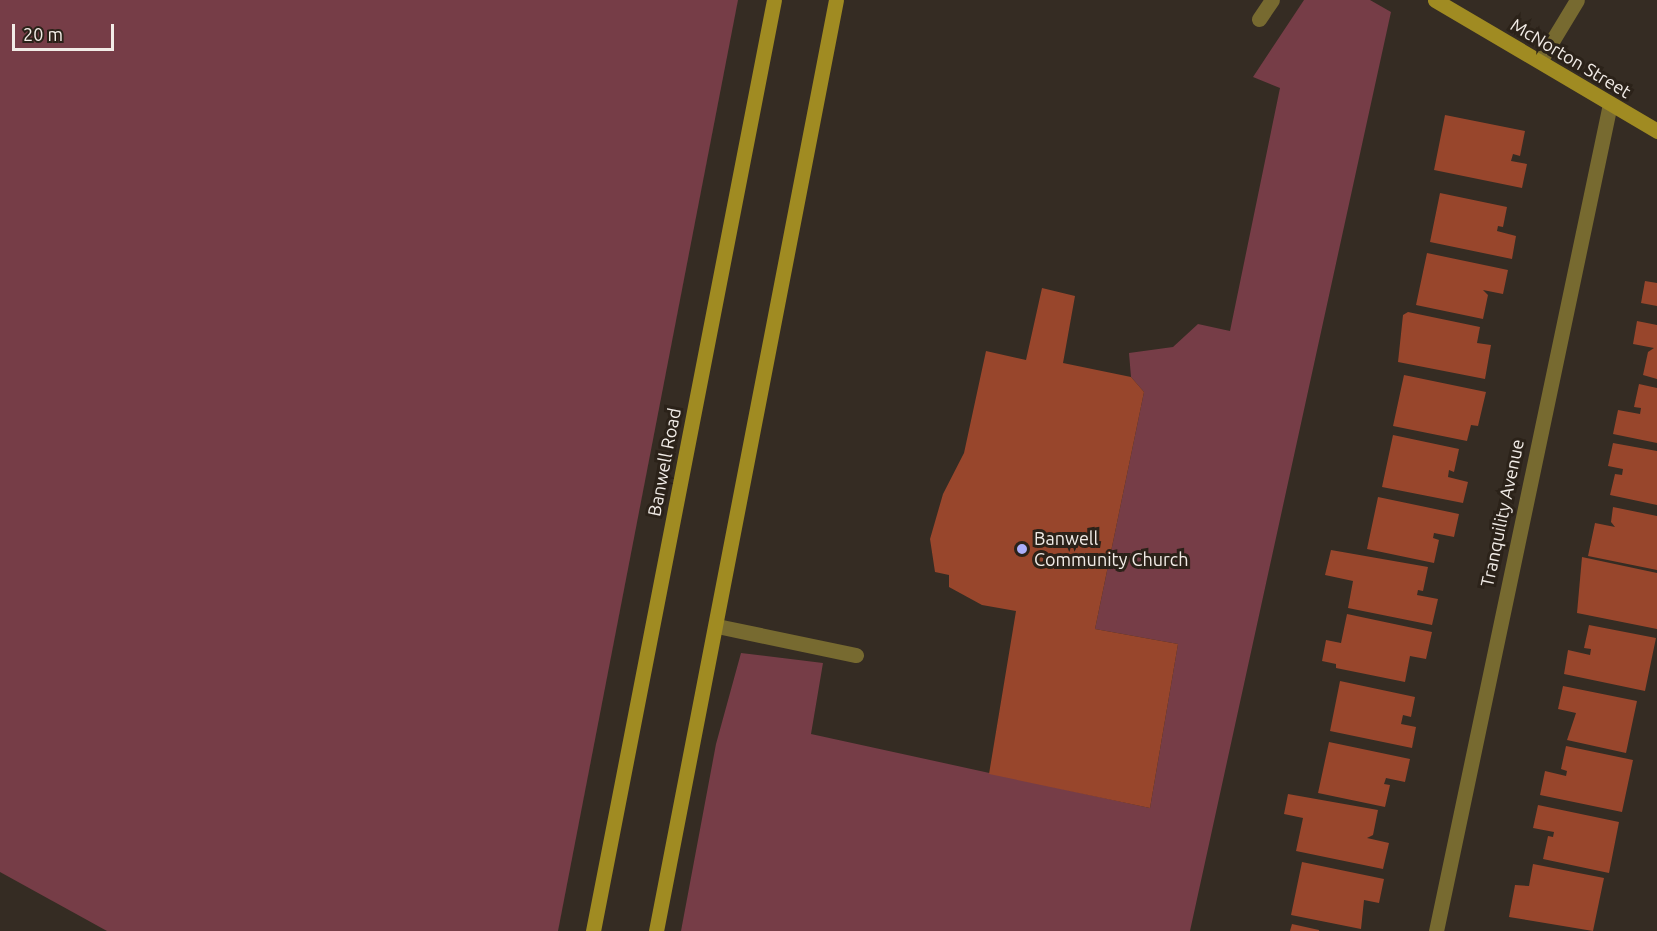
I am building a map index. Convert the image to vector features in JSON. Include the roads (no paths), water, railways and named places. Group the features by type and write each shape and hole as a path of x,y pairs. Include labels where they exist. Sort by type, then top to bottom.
{"main road":[{"name":"Banwell Road","path":"593,931 774,0"},
{"path":"656,931 717,626 836,0"},
{"name":"McNorton Street","path":"1435,0 1657,131"}],"street":[{"path":"1259,19 1272,0"},
{"path":"1540,61 1577,0"},
{"name":"Tranquility Avenue","path":"1436,931 1610,104"},
{"path":"717,626 856,655"}],"place":[{"name":"Banwell Community Church","path":"1022,549"}]}
